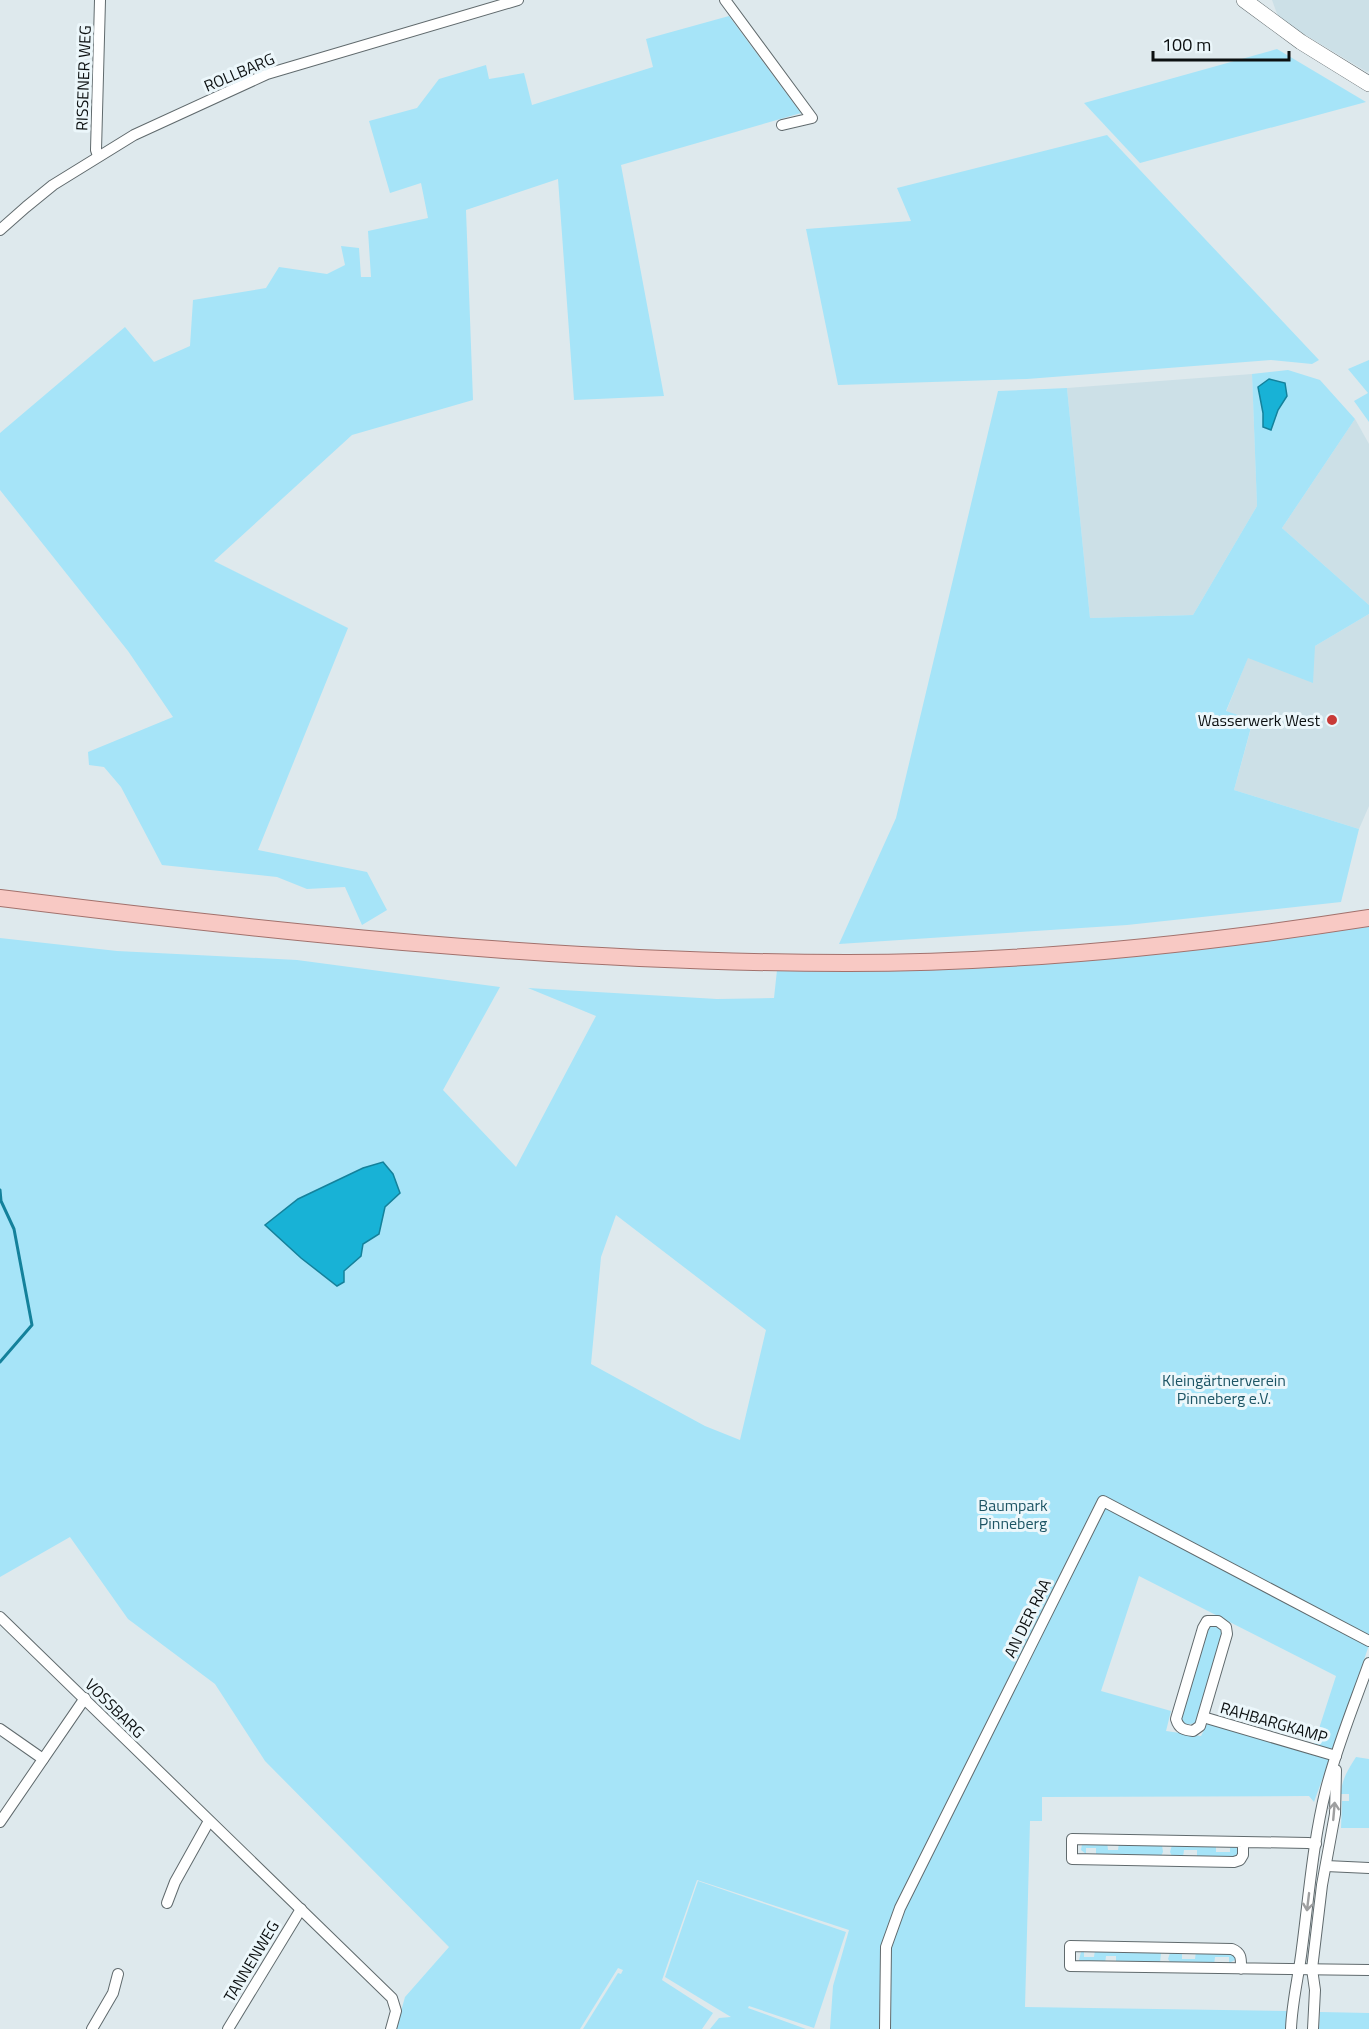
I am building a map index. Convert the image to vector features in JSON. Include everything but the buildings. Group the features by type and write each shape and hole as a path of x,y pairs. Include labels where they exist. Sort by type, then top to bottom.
{"main road":[{"path":"1244,0 1300,42 1369,84"},
{"path":"0,898 357,939 559,954 725,962 849,963 1054,956 1135,949 1369,918"}],"street":[{"name":"RISSENER WEG","path":"98,156 96,139 100,0"},
{"name":"ROLLBARG","path":"0,230 53,185 98,156 134,135 267,74 519,0"},
{"path":"725,0 812,118 782,125"},
{"name":"AN DER RAA","path":"885,2029 886,1947 900,1908 1103,1501 1369,1641"},
{"name":"VOSSBARG","path":"0,1617 392,1998 396,2011 391,2029"},
{"name":"RAHBARGKAMP","path":"1207,1621 1218,1621 1226,1627 1227,1634 1203,1717 1200,1726 1193,1731 1184,1730 1178,1725 1176,1719 1203,1628 1207,1621"},
{"path":"1292,2029 1294,1989 1300,1969 1315,1848 1326,1791 1369,1663"},
{"path":"0,1822 85,1698"},
{"name":"RAHBARGKAMP","path":"1203,1717 1336,1756"},
{"path":"0,1729 43,1759"},
{"path":"1312,2029 1314,1989 1312,1969 1327,1853 1335,1814 1336,1756"},
{"path":"167,1903 175,1882 209,1821"},
{"path":"1243,1842 1243,1855 1240,1860 1234,1862 1072,1858 1072,1839 1243,1842 1315,1848 1327,1853"},
{"path":"1166,1860 1167,1841"},
{"path":"1326,1866 1369,1868"},
{"name":"TANNENWEG","path":"228,2029 301,1909"},
{"path":"1241,1969 1241,1956 1238,1951 1232,1949 1070,1946 1070,1966 1165,1968 1241,1969 1312,1969 1369,1970"},
{"path":"1165,1948 1165,1968"},
{"path":"92,2029 112,1993 118,1974"}],"shaded area":[{"path":"1272,0 1369,0 1369,71 1367,72 1279,19"},
{"path":"1252,374 1257,506 1193,615 1090,618 1067,388"},
{"path":"1355,419 1369,444 1369,605 1282,528"},
{"path":"1369,614 1369,806 1359,829 1234,790 1253,721 1226,712 1248,657 1315,646"}],"green space":[{"path":"729,16 801,113 621,165 664,396 574,400 558,179 466,210 473,400 352,435 214,561 348,628 258,850 367,872 387,910 362,925 345,887 307,889 277,877 162,865 121,787 104,767 89,765 88,752 173,717 128,651 0,490 0,433 125,327 154,362 190,346 193,300 266,288 279,267 327,274 345,265 341,246 359,248 361,277 371,277 368,231 428,218 421,183 390,193 369,121 417,108 439,79 486,65 489,79 524,73 532,105 653,67 646,39"},
{"path":"1277,49 1366,102 1140,163 1084,103"},
{"path":"1107,135 1319,360 1312,364 1271,360 1027,379 838,385 806,229 911,221 897,188"},
{"path":"1369,360 1369,422 1354,401 1368,393 1348,369"},
{"path":"1288,370 1320,380 1355,419 1282,528 1369,605 1369,614 1315,646 1313,683 1248,658 1226,711 1253,720 1234,790 1359,829 1341,902 1127,925 839,944 896,818 998,391 1067,388 1090,618 1193,615 1257,506 1252,374"},
{"path":"1369,925 1369,1645 1335,1746 1331,1749 1314,1744 1336,1676 1139,1576 1101,1691 1171,1711 1166,1731 1201,1736 1207,1724 1212,1724 1330,1758 1314,1802 1309,1796 1042,1797 1042,1821 1030,1821 1025,2007 1287,2011 1286,2029 830,2029 833,1986 849,1930 697,1880 662,1980 713,2013 702,2029 583,2029 618,1973 621,1974 623,1970 618,1968 580,2029 396,2029 405,1997 449,1947 265,1761 215,1684 128,1619 70,1537 0,1577 0,938 117,951 297,960 500,987 443,1090 516,1167 596,1016 528,988 717,999 774,998 777,970","holes":["616,1215 766,1330 740,1440 705,1426 591,1364 601,1257"]},
{"path":"1217,1626 1223,1632 1198,1720 1186,1725 1182,1722 1180,1714 1208,1627"},
{"path":"1356,1757 1369,1759 1369,1828 1341,1828 1342,1801 1349,1801 1349,1794 1341,1794 1343,1783"},
{"path":"1107,1842 1108,1850 1118,1850 1119,1843 1162,1845 1163,1852 1161,1856 1096,1856 1096,1848 1086,1848 1086,1854 1081,1850 1082,1844"},
{"path":"1216,1844 1216,1852 1230,1852 1230,1846 1237,1848 1238,1854 1236,1857 1197,1858 1197,1850 1184,1850 1183,1857 1172,1856 1170,1852 1172,1845"},
{"path":"698,1881 846,1932 814,2028 749,2006 748,2008 806,2029 710,2029 719,2018 731,2017 665,1977"},
{"path":"1095,1950 1161,1953 1160,1963 1116,1964 1116,1956 1106,1956 1105,1964 1079,1960 1081,1952 1084,1951 1084,1957 1094,1957"},
{"path":"1182,1951 1182,1959 1195,1959 1196,1951 1230,1952 1236,1956 1235,1960 1229,1963 1229,1957 1215,1957 1214,1965 1170,1962 1168,1959 1170,1953"},
{"path":"1320,2012 1369,2013 1369,2029 1319,2029"}],"water":[{"path":"1269,379 1285,383 1287,396 1278,410 1271,430 1263,427 1258,387"},
{"path":"383,1162 393,1174 400,1193 385,1207 379,1234 363,1244 361,1256 344,1271 344,1282 337,1286 301,1258 265,1225 298,1199 363,1168"}],"waterway":[{"path":"0,1190 1,1201 14,1229 32,1325 0,1362"}],"place":[{"name":"Wasserwerk West","path":"1332,720"}],"park label":[{"name":"Kleingärtnerverein Pinneberg e.V.","path":"1224,1389"},
{"name":"Baumpark Pinneberg","path":"1013,1514"}]}
